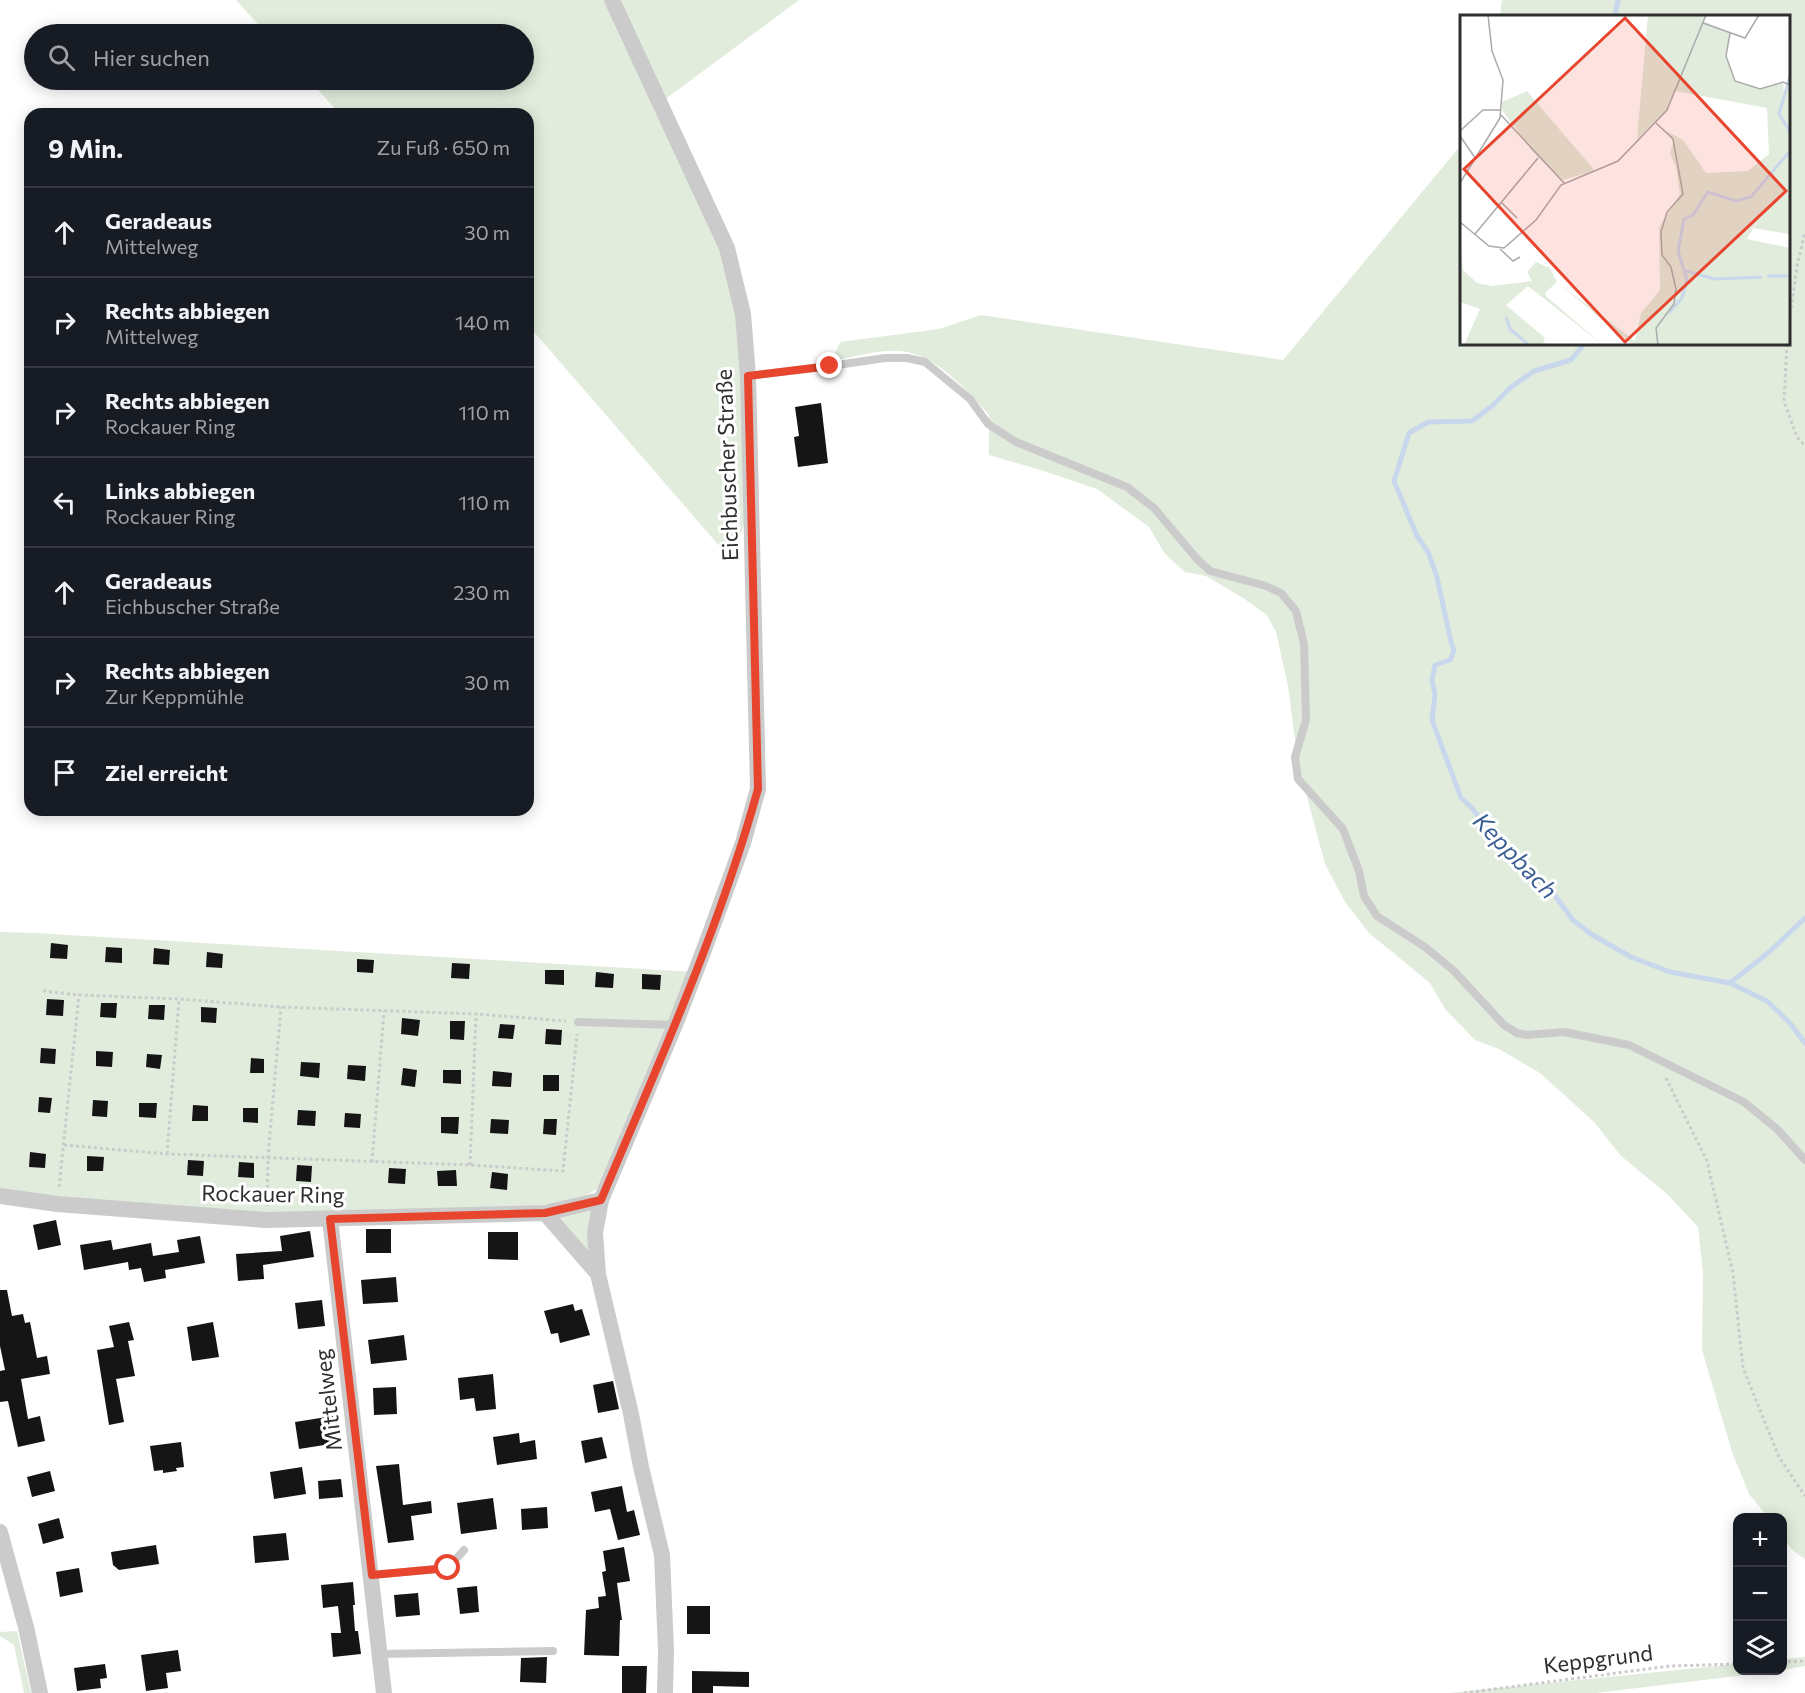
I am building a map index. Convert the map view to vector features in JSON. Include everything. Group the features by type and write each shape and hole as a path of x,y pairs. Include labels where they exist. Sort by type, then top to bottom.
{"street":[{"name":"Eichbuscher Straße","path":"612,0 727,248 743,314 748,376 758,789 743,843 675,1025"},
{"path":"665,1693 666,1651 662,1556 598,1275 595,1233 601,1200 675,1025"},
{"name":"Rockauer Ring","path":"0,1196 57,1204 266,1220 545,1213 601,1200"},
{"path":"545,1213 598,1275"},
{"name":"Mittelweg","path":"330,1219 384,1693"},
{"path":"0,1533 4,1568 26,1627 40,1693"}],"lane":[{"path":"748,376 885,358 908,358 925,362 970,399 988,424 1016,442 1127,487 1154,508 1210,571 1266,586 1281,593 1296,611 1304,644 1306,720 1295,757 1298,779 1343,829 1359,871 1364,896 1377,916 1425,948 1454,971 1504,1025 1518,1033 1527,1035 1564,1032 1629,1045 1744,1102 1777,1129 1805,1160"},
{"path":"578,1022 675,1025"},
{"path":"372,1575 448,1568 464,1550"},
{"path":"379,1654 553,1651"}],"path":[{"path":"1790,318 1797,267 1805,232"},
{"path":"1787,345 1784,401 1797,437 1805,446"},
{"path":"44,991 281,1007 476,1014 578,1022 563,1171 167,1154 64,1145"},
{"path":"57,1204 80,995"},
{"path":"167,1154 179,999"},
{"path":"266,1220 268,1157 281,1007"},
{"path":"372,1162 384,1011"},
{"path":"470,1166 476,1014"},
{"path":"1657,1060 1707,1161 1733,1273 1743,1368 1779,1457 1805,1496"},
{"path":"1787,1662 1805,1661"},
{"name":"Keppgrund","path":"1464,1693 1670,1666 1733,1664"}],"green space":[{"path":"236,0 799,0 660,103 727,248 743,314 751,494 734,563 534,332 534,108 335,108 318,90 534,90 534,24 258,24"},
{"path":"1502,0 1805,0 1805,1559 1787,1542 1787,1513 1765,1513 1749,1494 1732,1452 1702,1350 1703,1273 1698,1227 1667,1194 1621,1156 1594,1122 1540,1073 1499,1049 1475,1040 1445,1009 1430,983 1369,933 1345,902 1325,864 1298,763 1288,686 1276,632 1267,615 1206,576 1185,572 1165,554 1149,527 1097,489 989,455 989,415 971,395 938,366 914,354 901,351 875,352 832,361 840,342 939,329 981,315 1283,360 1460,146 1460,345 1790,345 1790,15 1500,15"},
{"path":"0,932 695,972 598,1188 574,1203 330,1219 0,1196"},
{"path":"596,1205 591,1260 555,1217"},
{"path":"17,1631 31,1693 24,1693 14,1645 0,1636 0,1632"},
{"path":"1805,1657 1805,1666 1787,1669 1787,1659"},
{"path":"1733,1664 1733,1675 1745,1675 1596,1693 1449,1693"}],"building":[{"path":"821,403 828,463 798,467 794,437 799,436 795,407"},
{"path":"51,943 68,945 67,959 50,958"},
{"path":"106,947 122,948 122,963 105,962"},
{"path":"154,948 170,950 169,965 153,964"},
{"path":"207,952 223,954 222,968 206,967"},
{"path":"357,959 374,960 373,973 357,972"},
{"path":"452,963 470,964 469,979 451,978"},
{"path":"545,970 564,970 564,985 545,984"},
{"path":"596,972 614,974 613,988 595,987"},
{"path":"642,974 661,975 660,990 642,989"},
{"path":"47,999 64,1000 63,1016 46,1015"},
{"path":"101,1003 117,1003 116,1018 100,1017"},
{"path":"149,1005 165,1005 164,1020 148,1019"},
{"path":"201,1007 217,1008 216,1023 201,1022"},
{"path":"402,1018 420,1020 418,1036 401,1034"},
{"path":"450,1021 465,1021 464,1040 450,1039"},
{"path":"500,1024 515,1025 513,1039 498,1038"},
{"path":"546,1029 562,1030 561,1045 545,1044"},
{"path":"41,1048 56,1049 55,1064 40,1063"},
{"path":"96,1051 113,1052 112,1067 96,1066"},
{"path":"147,1054 162,1055 160,1069 146,1067"},
{"path":"251,1058 264,1059 264,1073 250,1073"},
{"path":"301,1062 320,1063 319,1078 300,1076"},
{"path":"348,1065 366,1066 365,1081 347,1079"},
{"path":"403,1068 417,1070 415,1087 401,1085"},
{"path":"443,1070 461,1070 461,1084 443,1083"},
{"path":"493,1071 512,1073 511,1087 492,1086"},
{"path":"543,1075 559,1075 559,1091 543,1091"},
{"path":"39,1097 52,1098 50,1113 38,1112"},
{"path":"93,1100 108,1101 107,1117 92,1116"},
{"path":"139,1103 157,1103 156,1118 139,1117"},
{"path":"193,1105 208,1106 208,1121 192,1121"},
{"path":"243,1108 258,1108 258,1123 243,1122"},
{"path":"298,1110 316,1111 315,1126 297,1125"},
{"path":"345,1113 361,1114 360,1128 344,1127"},
{"path":"441,1117 459,1117 458,1134 441,1133"},
{"path":"491,1119 509,1120 508,1134 490,1133"},
{"path":"544,1119 557,1119 556,1135 543,1134"},
{"path":"30,1152 46,1154 45,1168 29,1167"},
{"path":"87,1156 104,1157 103,1171 87,1171"},
{"path":"188,1160 204,1161 203,1176 187,1175"},
{"path":"239,1162 254,1163 254,1178 238,1177"},
{"path":"297,1165 312,1166 311,1182 296,1181"},
{"path":"389,1168 406,1169 405,1184 388,1183"},
{"path":"456,1170 457,1186 438,1186 437,1171"},
{"path":"492,1172 508,1174 507,1190 490,1188"},
{"path":"56,1220 61,1245 38,1250 33,1225"},
{"path":"366,1229 391,1229 391,1253 366,1253"},
{"path":"310,1231 314,1257 263,1265 264,1279 238,1281 236,1254 282,1251 280,1236"},
{"path":"488,1232 518,1232 518,1260 488,1259"},
{"path":"200,1236 205,1263 165,1270 166,1278 144,1282 141,1268 129,1270 128,1262 84,1270 80,1245 111,1240 113,1250 151,1243 153,1256 179,1252 177,1240"},
{"path":"396,1277 398,1302 363,1304 361,1280"},
{"path":"0,1290 7,1290 12,1316 23,1314 25,1323 30,1322 37,1358 47,1356 50,1374 21,1379 28,1419 40,1416 45,1441 18,1447 8,1401 0,1402 0,1371 5,1370 0,1346"},
{"path":"322,1300 325,1326 298,1329 295,1303"},
{"path":"573,1304 575,1311 582,1309 590,1335 560,1343 558,1333 551,1334 544,1311"},
{"path":"129,1322 134,1340 128,1341 135,1376 116,1379 124,1422 109,1425 97,1350 114,1347 109,1326"},
{"path":"213,1322 219,1357 192,1361 187,1327"},
{"path":"404,1335 407,1360 371,1364 368,1340"},
{"path":"493,1374 496,1409 476,1411 474,1398 460,1400 458,1378"},
{"path":"613,1381 619,1409 598,1413 593,1385"},
{"path":"396,1387 397,1414 374,1415 373,1388"},
{"path":"333,1416 337,1443 299,1449 295,1422"},
{"path":"519,1433 520,1443 535,1440 537,1459 497,1465 493,1437"},
{"path":"602,1437 607,1458 585,1463 581,1441"},
{"path":"181,1442 184,1467 176,1468 177,1471 163,1473 163,1470 154,1471 150,1446"},
{"path":"399,1464 403,1505 431,1501 432,1513 411,1516 414,1540 388,1543 376,1466"},
{"path":"302,1467 306,1494 274,1499 270,1472"},
{"path":"50,1471 55,1491 32,1497 27,1477"},
{"path":"341,1479 343,1497 319,1499 318,1481"},
{"path":"622,1486 627,1512 634,1510 640,1535 618,1540 610,1509 595,1512 591,1492"},
{"path":"493,1498 497,1529 461,1534 457,1503"},
{"path":"547,1507 548,1528 522,1530 521,1509"},
{"path":"59,1518 64,1538 43,1544 38,1524"},
{"path":"286,1533 289,1560 255,1563 253,1536"},
{"path":"156,1545 159,1564 119,1570 113,1565 111,1552"},
{"path":"624,1547 630,1581 617,1583 622,1620 620,1620 619,1656 584,1655 586,1610 599,1608 598,1597 606,1596 602,1572 606,1571 603,1551"},
{"path":"79,1568 83,1592 60,1597 56,1572"},
{"path":"353,1582 355,1631 358,1631 361,1654 333,1657 331,1633 341,1633 338,1606 323,1608 321,1585"},
{"path":"477,1586 479,1612 460,1614 457,1588"},
{"path":"418,1593 420,1615 396,1617 394,1595"},
{"path":"687,1606 710,1606 710,1634 687,1634"},
{"path":"178,1650 181,1671 166,1673 168,1688 146,1691 141,1655"},
{"path":"547,1657 546,1683 520,1682 521,1658"},
{"path":"105,1664 107,1678 100,1679 101,1688 77,1691 74,1668"},
{"path":"622,1666 647,1666 646,1693 622,1693"},
{"path":"692,1671 749,1672 749,1687 713,1686 713,1693 692,1693"}],"waterway":[{"name":"Keppbach","path":"1615,15 1618,0"},
{"name":"Keppbach","path":"1583,345 1571,360 1534,371 1510,388 1472,421 1428,422 1409,433 1394,481 1417,536 1428,552 1437,577 1454,651 1450,660 1435,665 1432,680 1435,695 1432,720 1461,798 1472,808 1506,854 1550,889 1573,920 1591,934 1631,957 1670,972 1730,983 1767,1001 1789,1022 1805,1043"},
{"path":"1730,983 1768,953 1805,918"}],"route":[{"path":"448,1568 372,1575 330,1219 545,1213 601,1200 675,1025 705,947 743,843 758,789 748,376 830,366"}]}
